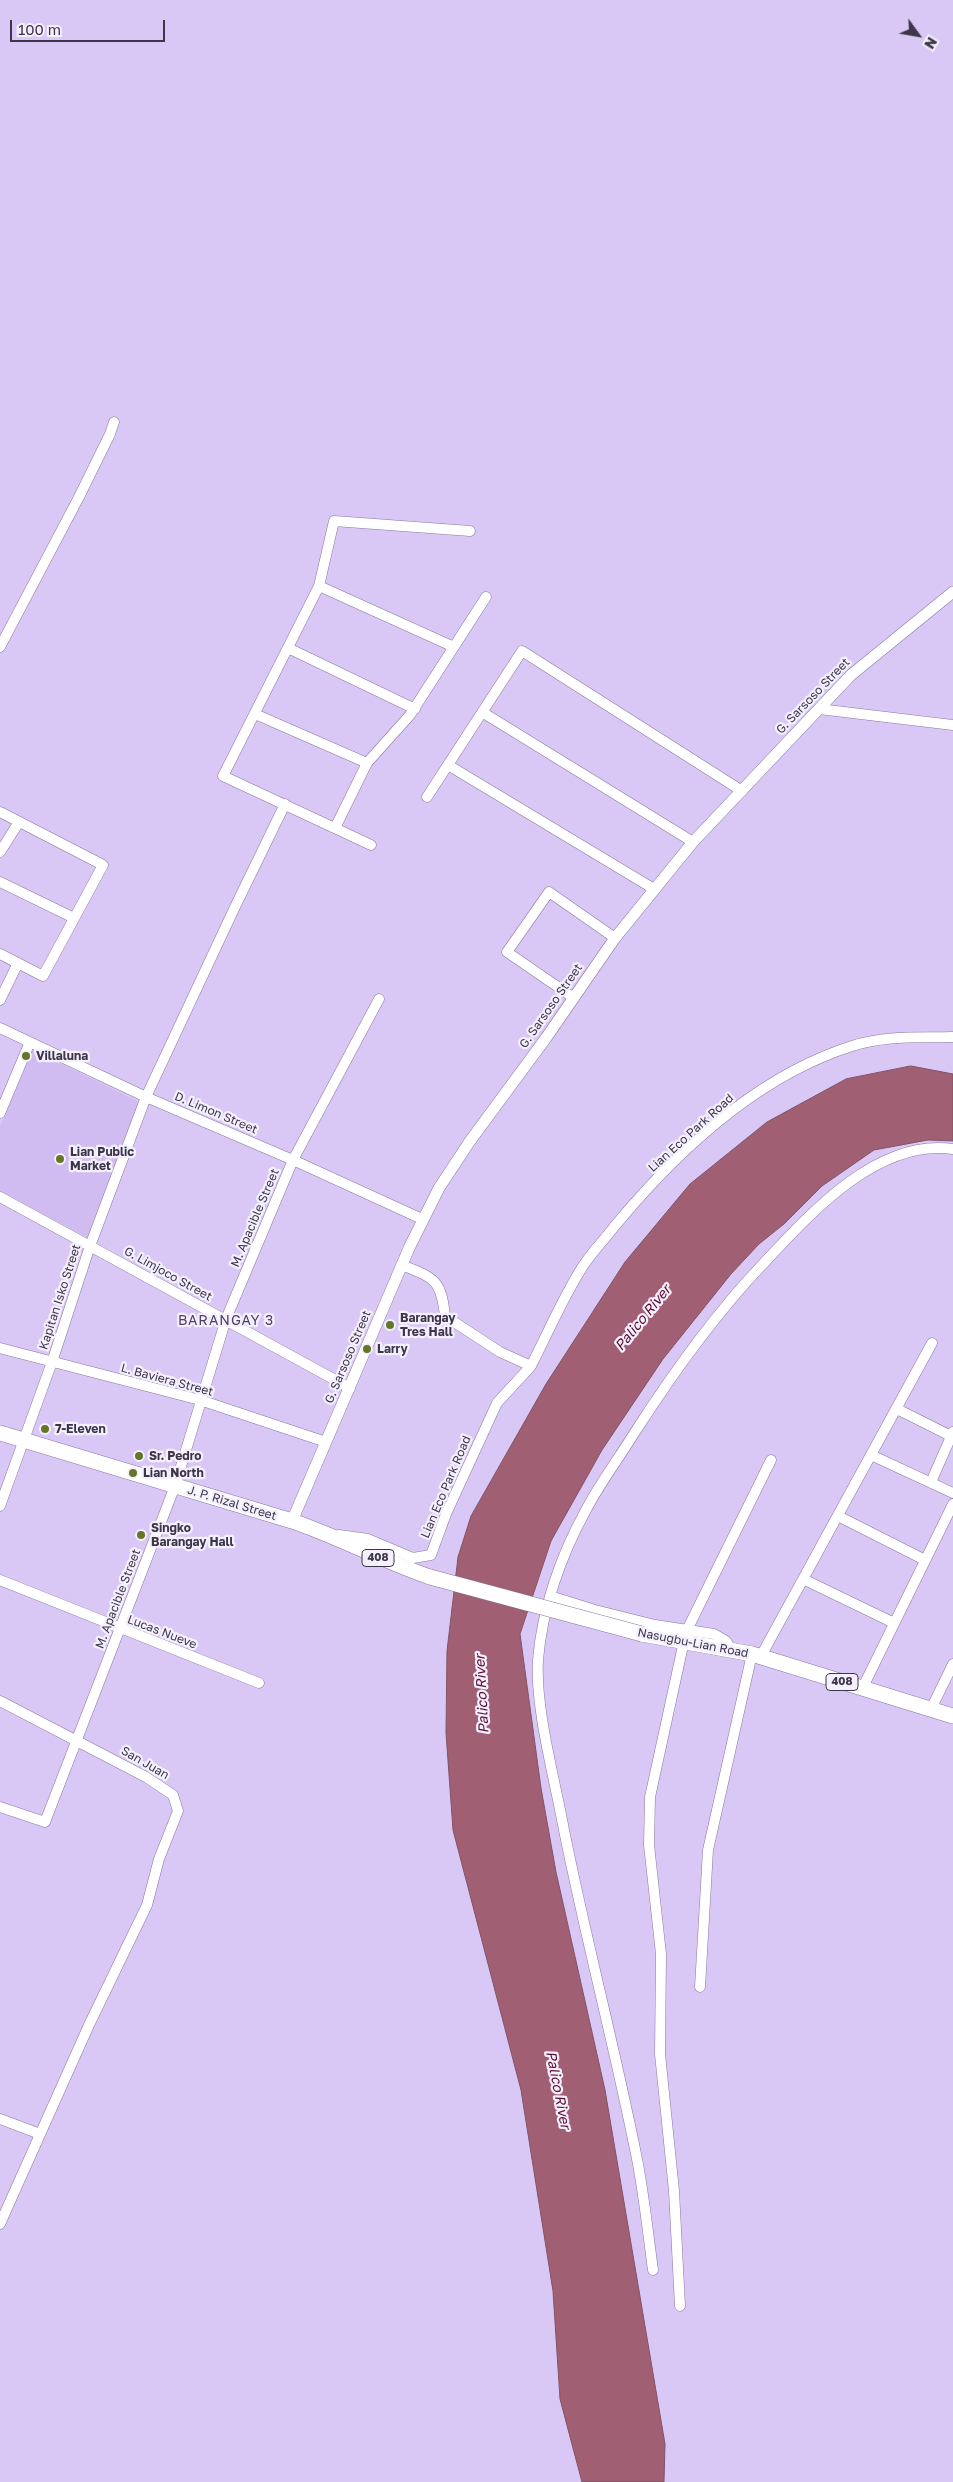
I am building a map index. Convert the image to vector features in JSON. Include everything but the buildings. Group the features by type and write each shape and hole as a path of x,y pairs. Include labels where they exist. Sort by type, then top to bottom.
{"main road":[{"name":"J. P. Rizal Street","path":"0,1434 292,1521 328,1534 364,1552 430,1577"},
{"name":"Nasugbu-Lian Road","path":"430,1577 642,1634 685,1636 756,1655 953,1716"}],"street":[{"path":"0,646 79,497 114,422"},
{"path":"371,845 223,776 319,586 334,521 470,531"},
{"path":"319,586 454,647"},
{"name":"G. Sarsoso Street","path":"292,1521 402,1265 422,1220 443,1180 574,998 614,938 693,842 851,674 953,592"},
{"path":"335,828 367,762 415,709 486,598"},
{"path":"288,648 415,709"},
{"path":"427,797 522,650 742,791"},
{"path":"819,709 953,725"},
{"path":"482,712 693,842"},
{"path":"255,714 367,762"},
{"path":"448,765 654,889"},
{"name":"Kapitan Isko Street","path":"0,1506 52,1362 90,1246 146,1097 285,804"},
{"path":"0,812 103,865 43,976 0,954"},
{"path":"0,852 19,822"},
{"path":"0,882 74,918"},
{"path":"574,998 507,952 549,892 614,938"},
{"path":"0,1000 18,963"},
{"name":"M. Apacible Street","path":"0,1807 45,1822 175,1486 226,1320 293,1160 379,999"},
{"name":"D. Limon Street","path":"0,1028 146,1097 293,1160 422,1220"},
{"name":"Lian Eco Park Road","path":"328,1534 368,1539 412,1558 431,1555 446,1514 497,1403 531,1366 583,1265 629,1210 680,1156 756,1092 798,1067 852,1046 883,1039 953,1037"},
{"path":"0,1112 30,1042"},
{"path":"653,2270 637,2162 583,1926 542,1712 538,1663 550,1596 585,1510 670,1379 741,1287 806,1219 864,1171 905,1152 944,1148 953,1149"},
{"name":"G. Limjoco Street","path":"0,1197 350,1388"},
{"path":"402,1265 431,1277 443,1295 445,1316 500,1352 531,1366"},
{"path":"700,1987 708,1850 756,1655 838,1516 932,1343"},
{"name":"L. Baviera Street","path":"0,1348 200,1400 326,1442"},
{"path":"897,1408 952,1434 931,1482"},
{"path":"871,1455 953,1492"},
{"path":"680,2306 674,2191 660,2054 661,1954 649,1845 650,1797 685,1636 771,1460"},
{"path":"862,1689 953,1504"},
{"path":"838,1516 926,1560"},
{"path":"803,1578 894,1623"},
{"name":"Lucas Nueve","path":"0,1580 259,1683"},
{"path":"550,1596 654,1625 685,1636"},
{"path":"931,1709 953,1664"},
{"name":"San Juan","path":"0,1701 146,1777 174,1795 178,1811 159,1859 147,1905 0,2224"},
{"path":"0,2119 40,2134"}],"shaded area":[{"name":"Lian Public Market","path":"33,1050 141,1103 90,1239 0,1191 0,1127"}],"water":[{"name":"Palico River","path":"911,1066 953,1074 953,1141 928,1140 874,1150 822,1186 784,1224 759,1244 731,1274 663,1359 602,1450 551,1541 520,1634 541,1788 556,1872 605,2090 665,2444 664,2482 582,2482 560,2399 553,2291 521,2090 453,1830 446,1733 447,1651 458,1557 471,1516 546,1384 625,1262 690,1184 767,1122 846,1079"}],"place":[{"name":"Villaluna","path":"26,1056"},
{"name":"Lian Public Market","path":"60,1159"},
{"name":"Barangay Tres Hall","path":"390,1325"},
{"name":"Larry","path":"367,1349"},
{"name":"7-Eleven","path":"45,1429"},
{"name":"Sr. Pedro","path":"139,1456"},
{"name":"Lian North","path":"133,1473"},
{"name":"Singko Barangay Hall","path":"141,1535"}],"district":[{"name":"BARANGAY 3","path":"226,1321"}]}
